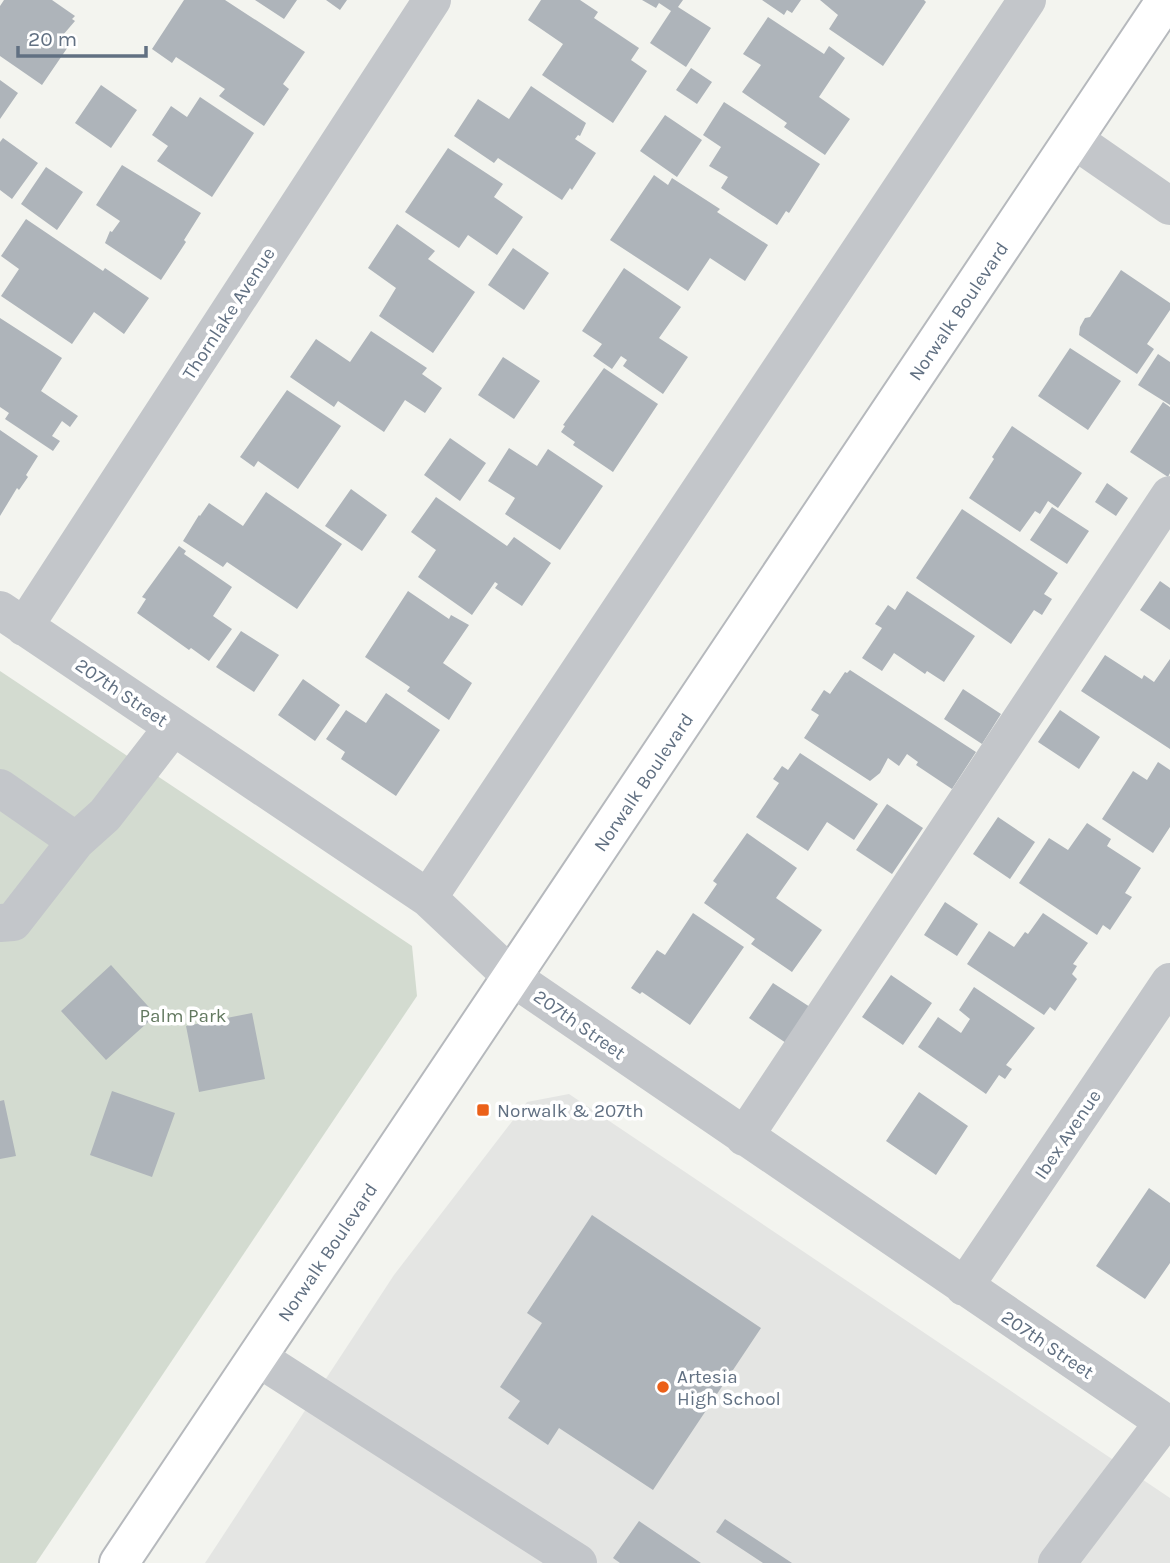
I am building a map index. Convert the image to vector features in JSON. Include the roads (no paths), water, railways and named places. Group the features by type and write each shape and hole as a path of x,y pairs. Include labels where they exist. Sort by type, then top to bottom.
{"main road":[{"name":"Norwalk Boulevard","path":"119,1563 1167,0"}],"street":[{"name":"Thornlake Avenue","path":"12,619 432,0"},
{"path":"429,898 1027,0"},
{"path":"1073,139 1170,206"},
{"path":"744,1137 1170,495"},
{"name":"207th Street","path":"12,619 429,898 512,977 1167,1424"},
{"path":"0,923 13,922 76,841 105,815 173,727"},
{"path":"0,788 76,841"},
{"name":"Ibex Avenue","path":"964,1287 1170,982"},
{"path":"257,1357 578,1563"},
{"path":"1057,1563 1167,1424"}],"place":[{"name":"Norwalk & 207th","path":"483,1110"},
{"name":"Artesia High School","path":"663,1387"}],"park label":[{"name":"Palm Park","path":"183,1015"}]}
